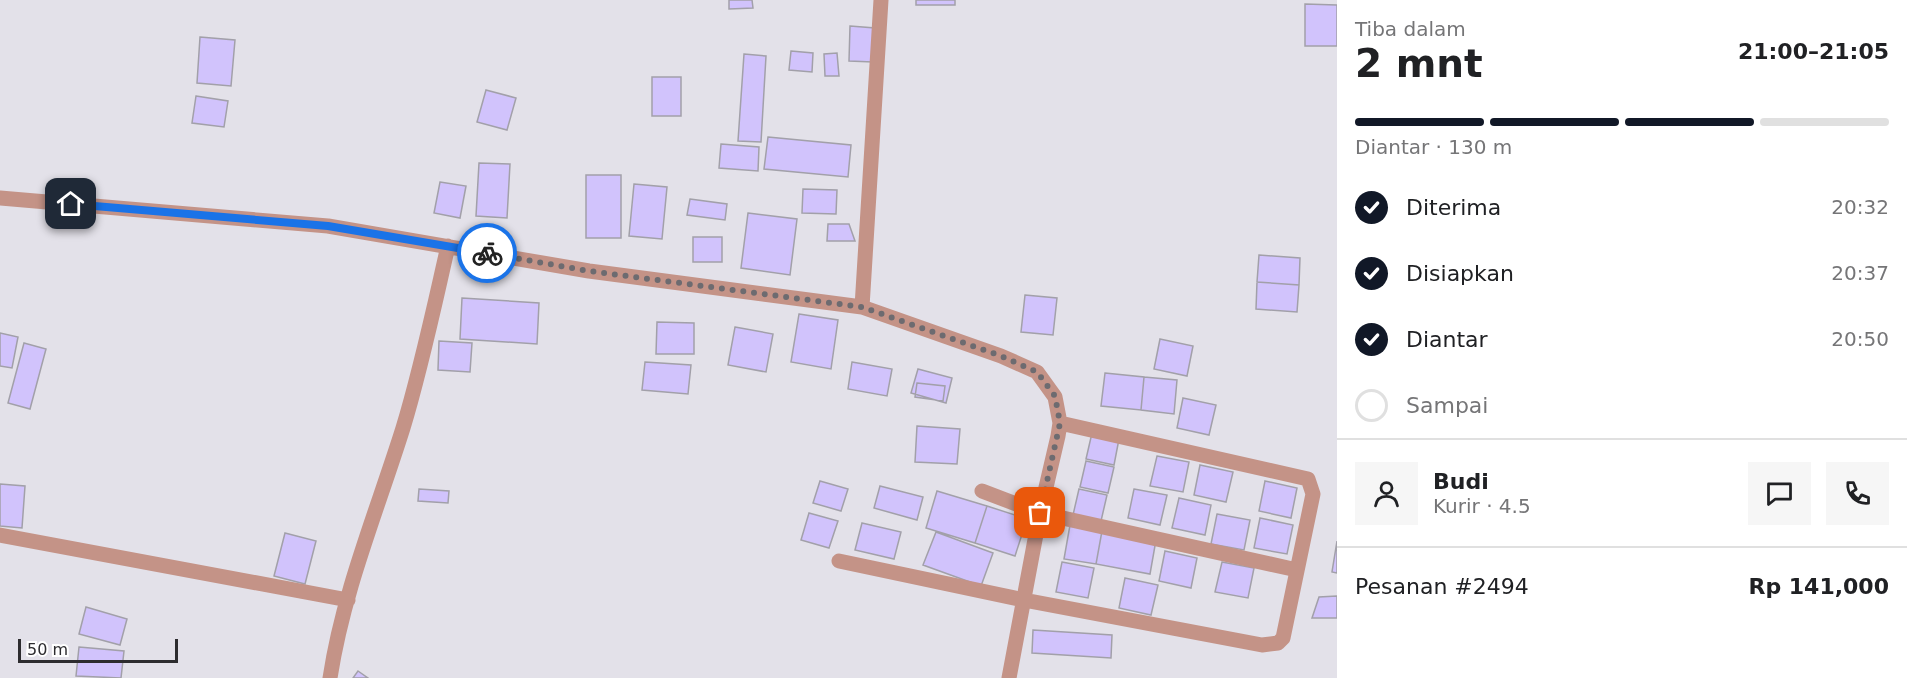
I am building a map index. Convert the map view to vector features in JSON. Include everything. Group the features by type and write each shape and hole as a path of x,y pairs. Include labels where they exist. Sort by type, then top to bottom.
{"street":[{"path":"862,307 881,0"},
{"path":"0,198 328,226 589,271 862,307 1001,356 1037,372 1055,396 1060,423 1040,513 1009,678"},
{"path":"330,678 334,649 357,564 403,427 448,246"},
{"path":"839,561 1023,600 1272,646 1283,638 1313,494 1308,479 1060,423"},
{"path":"982,491 1040,513 1297,570"},
{"path":"0,535 348,600"}],"building":[{"path":"729,0 752,0 753,8 729,9"},
{"path":"916,0 955,0 955,5 916,5"},
{"path":"1305,4 1337,5 1337,46 1305,46"},
{"path":"850,26 875,28 873,62 849,61"},
{"path":"200,37 235,40 231,86 197,83"},
{"path":"791,51 813,53 812,72 789,70"},
{"path":"837,53 839,76 825,76 824,54"},
{"path":"744,54 766,56 761,142 738,141"},
{"path":"652,77 681,77 681,116 652,116"},
{"path":"486,90 516,98 507,130 477,122"},
{"path":"196,96 228,101 224,127 192,123"},
{"path":"768,137 851,145 848,177 764,169"},
{"path":"721,144 759,147 758,171 719,168"},
{"path":"479,163 510,164 507,218 476,216"},
{"path":"586,175 621,175 621,238 586,238"},
{"path":"440,182 466,186 460,218 434,213"},
{"path":"634,184 667,187 662,239 629,236"},
{"path":"803,189 837,190 836,214 802,213"},
{"path":"690,199 727,204 725,220 687,215"},
{"path":"748,213 797,219 790,275 741,268"},
{"path":"828,224 849,224 855,241 827,241"},
{"path":"693,237 722,237 722,262 693,262"},
{"path":"1259,255 1300,258 1299,285 1257,282"},
{"path":"1257,282 1299,285 1297,312 1256,309"},
{"path":"1025,295 1057,298 1053,335 1021,332"},
{"path":"462,298 539,303 537,344 460,339"},
{"path":"799,314 838,320 831,369 791,362"},
{"path":"657,322 694,323 694,354 656,354"},
{"path":"735,327 773,334 766,372 728,365"},
{"path":"0,333 18,337 12,368 0,366"},
{"path":"1160,339 1193,346 1187,376 1154,369"},
{"path":"439,341 472,343 470,372 438,370"},
{"path":"24,343 46,349 30,409 8,403"},
{"path":"645,362 691,365 688,394 642,390"},
{"path":"852,362 892,369 887,396 848,389"},
{"path":"918,369 952,378 946,403 911,393"},
{"path":"1105,373 1144,377 1141,410 1101,406"},
{"path":"1144,377 1177,380 1174,414 1141,410"},
{"path":"917,383 945,386 943,401 915,397"},
{"path":"1183,398 1216,405 1209,435 1177,428"},
{"path":"917,426 960,429 957,464 915,462"},
{"path":"1092,433 1119,439 1114,465 1086,459"},
{"path":"1157,456 1189,462 1183,492 1150,486"},
{"path":"1086,461 1114,467 1108,493 1080,487"},
{"path":"1200,465 1233,472 1226,502 1194,495"},
{"path":"820,481 848,489 841,511 813,503"},
{"path":"1265,481 1297,488 1291,518 1259,511"},
{"path":"0,484 25,486 22,528 0,526"},
{"path":"880,486 923,497 917,520 874,508"},
{"path":"419,489 449,491 448,503 418,501"},
{"path":"1079,489 1107,495 1101,521 1073,515"},
{"path":"1134,489 1167,495 1160,525 1128,518"},
{"path":"937,491 987,506 975,543 926,528"},
{"path":"1179,498 1211,505 1205,535 1172,528"},
{"path":"987,506 1027,519 1015,556 975,543"},
{"path":"809,513 838,521 829,548 801,540"},
{"path":"1217,514 1250,520 1244,550 1211,544"},
{"path":"1260,518 1293,525 1287,554 1254,548"},
{"path":"862,523 901,532 894,559 855,550"},
{"path":"1070,525 1102,531 1096,564 1064,559"},
{"path":"1102,531 1156,540 1150,574 1096,564"},
{"path":"936,532 993,553 981,586 923,565"},
{"path":"285,533 316,541 305,584 274,576"},
{"path":"1337,541 1337,573 1332,572"},
{"path":"1165,551 1197,558 1191,588 1159,581"},
{"path":"1062,562 1094,568 1088,598 1056,592"},
{"path":"1222,562 1254,568 1248,598 1215,592"},
{"path":"1125,578 1158,585 1151,615 1119,608"},
{"path":"1337,596 1337,618 1312,618 1319,597"},
{"path":"86,607 127,619 120,645 79,634"},
{"path":"1033,630 1112,635 1111,658 1032,653"},
{"path":"79,647 124,651 121,678 76,676"},
{"path":"358,671 368,678 353,678"}],"way so far":[{"path":"487,253 589,271 862,307 1001,356 1037,372 1047,382 1055,396 1060,423 1040,513"}],"route":[{"path":"71,204 328,226 487,253"}]}
